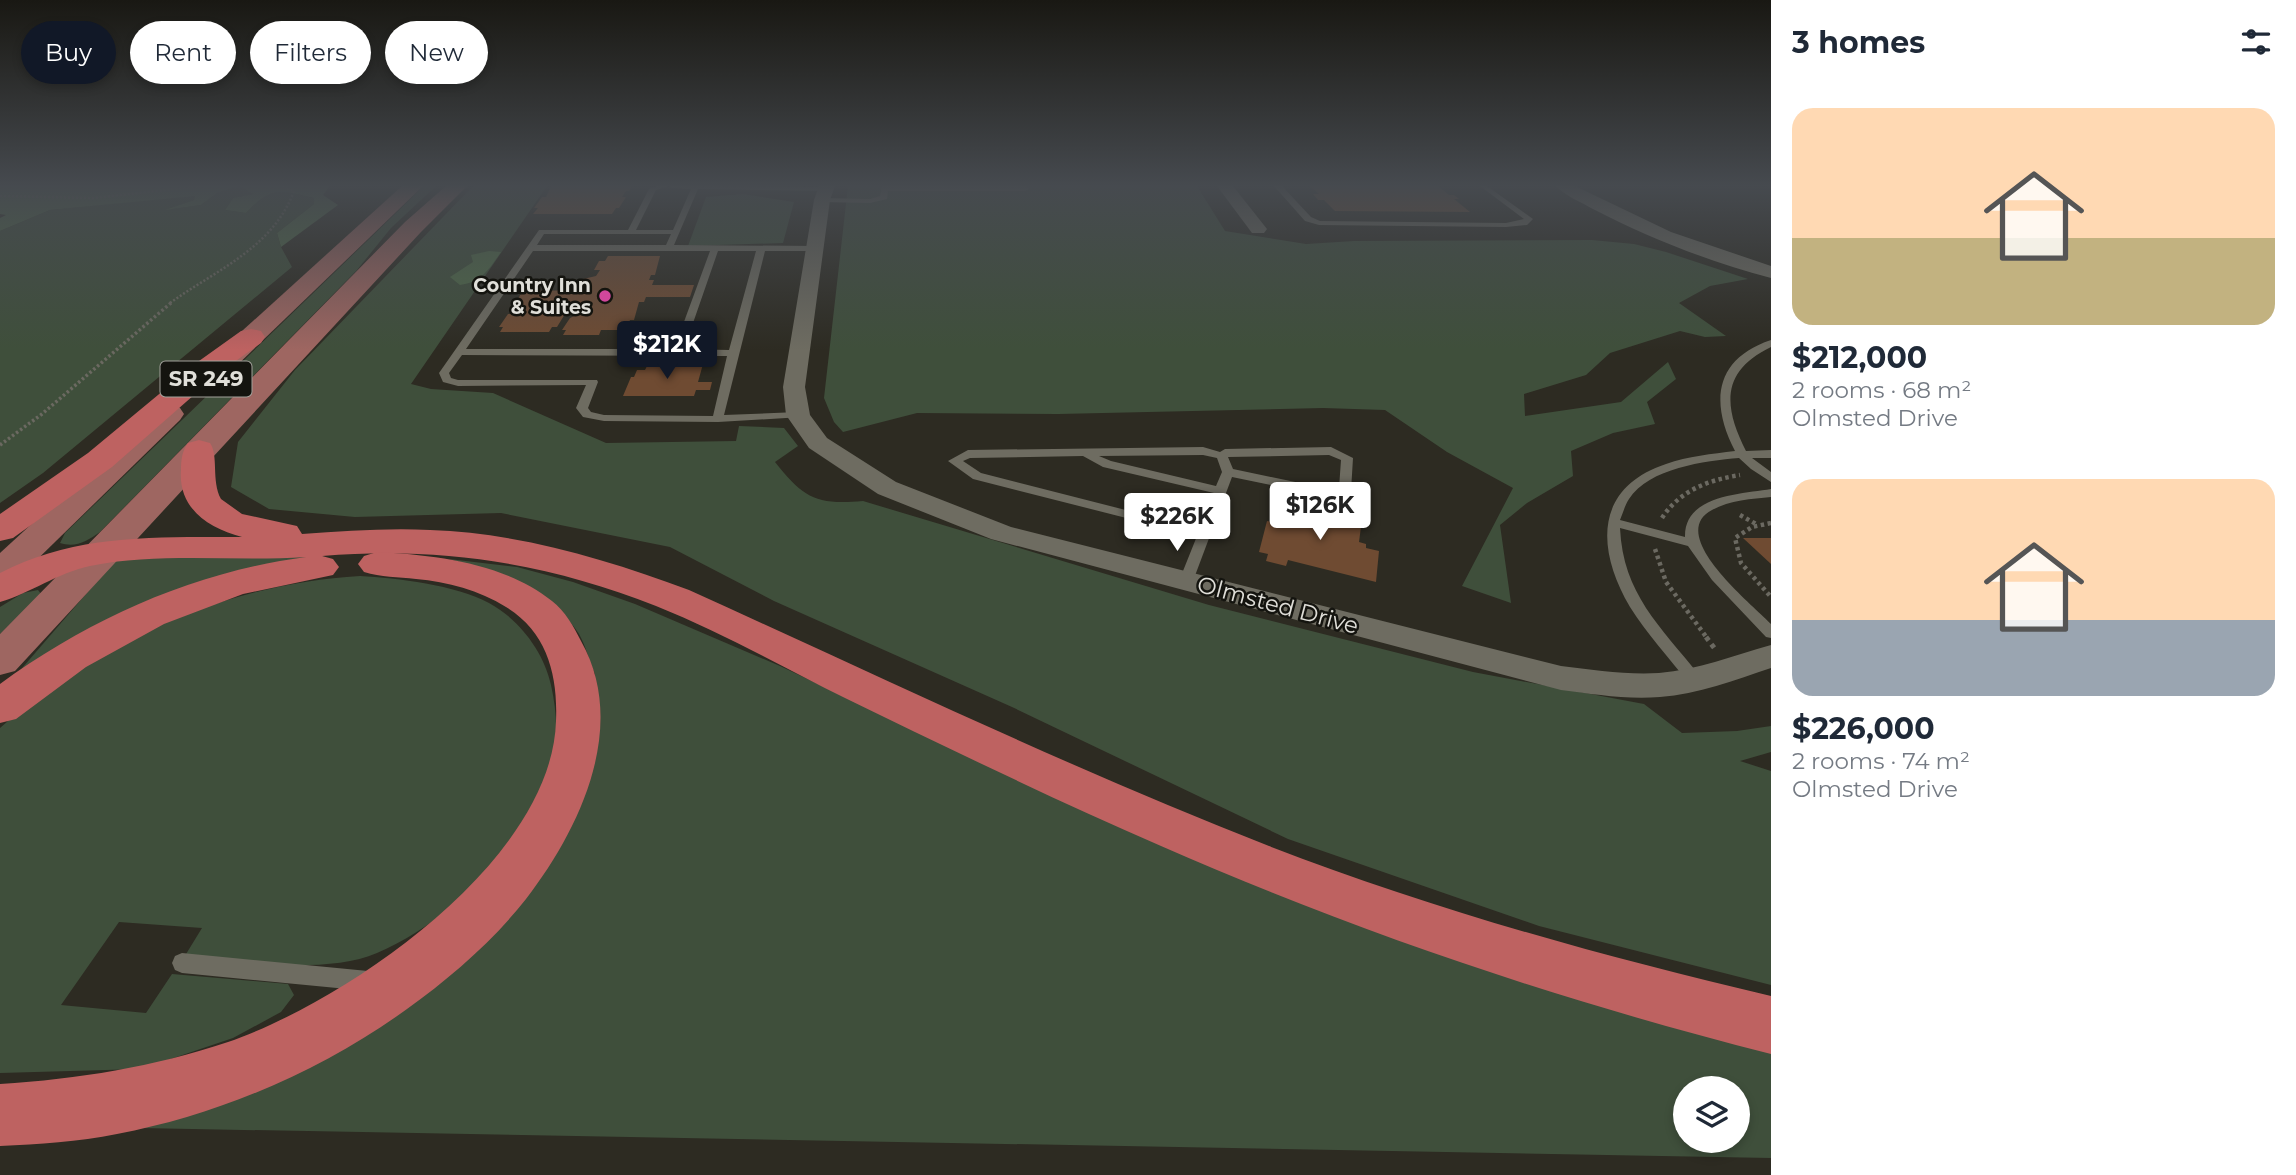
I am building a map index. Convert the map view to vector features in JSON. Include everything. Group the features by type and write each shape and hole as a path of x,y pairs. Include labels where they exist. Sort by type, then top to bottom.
{"highway":[{"path":"0,530 100,460 209,367 251,337"},
{"path":"199,450 195,483 208,508 218,514 244,526 262,530 359,541"},
{"path":"0,589 51,563 104,550 278,548 359,541 420,540 485,545 550,557 610,574 675,599 1142,816 1286,874 1552,965 1671,1000 1771,1025"},
{"path":"0,707 47,672 102,638 151,615 230,585 294,569 354,563 415,565 463,573 504,589 540,611 569,654 580,696 577,749 555,813 508,882 434,955 351,1014 251,1066 144,1099 51,1114 0,1115"}],"main road":[{"name":"SR 249","path":"0,574 354,241"},
{"name":"SR 249","path":"0,660 400,241"}],"street":[{"path":"798,415 794,387 815,241"},
{"path":"1676,241 1771,272"},
{"name":"Olmsted Drive","path":"798,415 818,443 887,488 1001,533 1561,678 1612,685 1661,685 1694,679 1771,656"}],"lane":[{"path":"536,241 444,373 447,380 457,383 593,382 582,408 587,415 604,418 718,419 798,415"},
{"path":"669,248 672,241"},
{"path":"531,248 814,248"},
{"path":"678,352 715,248"},
{"path":"718,419 761,248"},
{"path":"1771,343 1756,349 1737,365 1727,379 1722,399 1727,421 1742,454 1771,478"},
{"path":"458,352 733,353"},
{"path":"1204,534 977,476 954,461 968,454 1203,452 1222,456 1225,453 1331,452 1348,458 1345,491 1329,493 1227,472"},
{"path":"1083,453 1107,464 1220,491"},
{"path":"1694,679 1630,596 1616,563 1612,530 1618,503 1633,485 1662,468 1704,457 1771,454"},
{"path":"1186,580 1227,472 1222,456"},
{"path":"1771,493 1708,508 1695,518 1690,530 1693,543 1705,562 1771,633"},
{"path":"1614,522 1693,543"},
{"path":"182,963 393,984"}],"path":[{"path":"0,445 28,425 162,309 260,241"},
{"path":"1771,523 1756,524 1745,529 1735,538 1734,547 1739,560 1771,597"}],"green space":[{"path":"0,241 279,241 292,267 43,473 0,503"},
{"path":"279,241 289,241 281,247"},
{"path":"367,241 381,241 357,270 100,532 76,544 60,543 65,533"},
{"path":"420,241 509,241 411,384 431,389 493,393 606,443 736,441 739,426 784,428 798,446 775,462 794,484 822,500 863,501 1209,605 1473,672 1644,704 1682,733 1737,731 1771,726 1771,752 1740,761 1771,771 1771,985 1539,926 1288,839 1012,707 774,601 670,547 501,513 355,517 269,509 231,487 238,442 295,370"},
{"path":"690,241 784,241 783,243 688,246"},
{"path":"842,241 1286,241 1306,244 1354,241 1601,241 1634,244 1666,252 1748,279 1710,286 1679,303 1726,336 1705,337 1680,331 1610,353 1586,375 1524,394 1525,416 1621,402 1668,362 1676,379 1647,402 1655,424 1613,433 1571,451 1573,476 1527,503 1500,525 1511,603 1462,586 1513,488 1447,452 1385,410 1323,408 1058,414 917,413 843,432 834,422 824,398"},
{"path":"489,251 501,252 479,278 460,285 450,277 473,262 471,255"},
{"path":"324,555 320,561 17,674 117,558"},
{"path":"449,559 517,567 573,582 635,604 780,666 1068,802 1771,1050 1771,1158 140,1128 514,905 595,674 584,643 568,620 538,596 502,577"},
{"path":"360,576 460,591 489,603 520,627 543,661 548,673 556,716 553,758 523,822 507,845 470,889 427,925 377,953 356,960 282,965 183,959 202,928 119,922 61,1005 146,1013 172,974 288,984 294,995 281,1012 233,1038 141,1069 0,1073 0,728 38,696 79,668 168,622 214,604 262,591 311,581"},
{"path":"38,590 41,594 0,634 0,607 23,593"}],"building":[{"name":"Country Inn & Suites","path":"608,256 660,256 655,275 651,275 649,280 654,280 652,285 694,285 690,297 646,297 644,302 639,302 634,320 630,320 625,330 601,330 599,335 563,335 566,330 562,330 574,316 570,315 576,305 566,305 560,314 565,314 557,327 552,327 549,332 500,332 503,327 499,327 508,314 512,314 520,295 527,291 584,290 585,287 580,284 583,279 596,276 600,270 594,270 599,261 605,261"},
{"path":"648,364 703,364 698,382 712,382 710,390 696,390 694,396 623,396 631,377 634,377 637,370 645,370"},
{"path":"1286,501 1362,519 1359,542 1366,544 1366,548 1379,551 1376,582 1288,560 1286,566 1266,561 1268,554 1259,552 1267,521 1281,524"},
{"path":"1743,538 1771,538 1771,564"}],"place":[{"name":"Country Inn & Suites","path":"605,296"}]}
